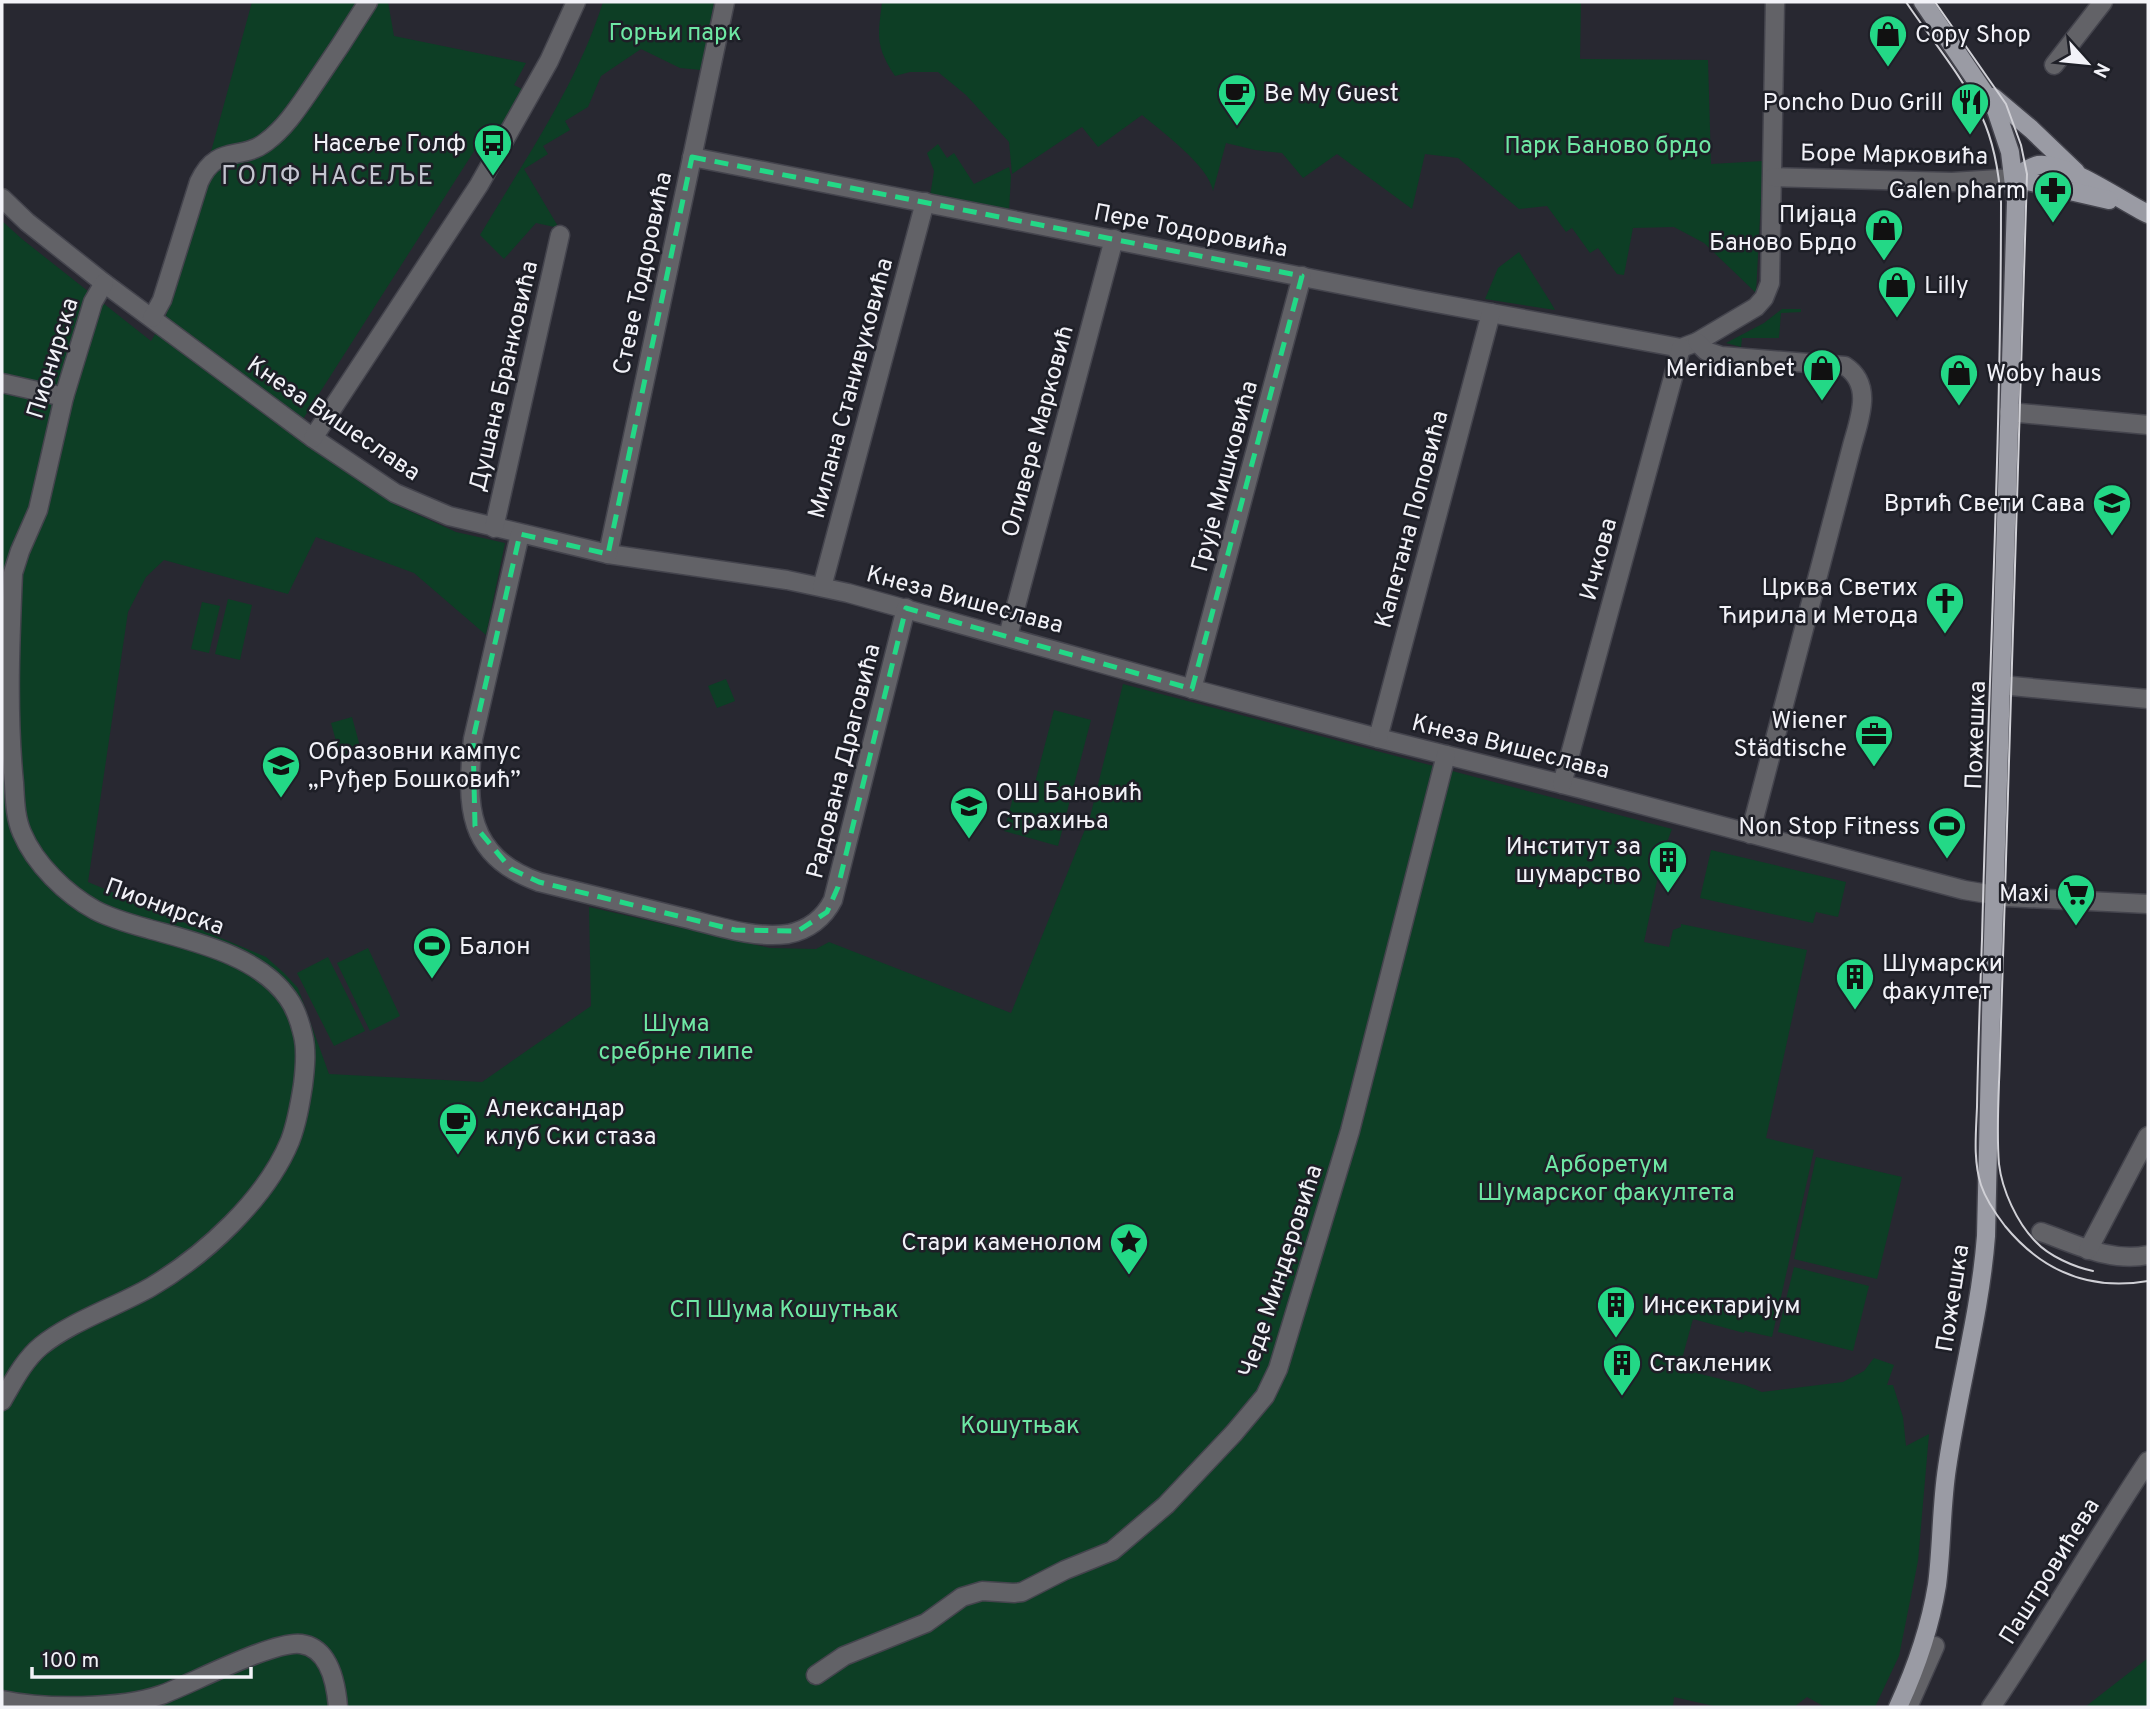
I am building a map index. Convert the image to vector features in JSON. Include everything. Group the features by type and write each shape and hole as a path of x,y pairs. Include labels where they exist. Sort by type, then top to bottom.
{"main road":[{"name":"Пожешка","path":"1898,1707 1930,1624 1939,1568 1944,1490 1950,1448 1981,1278 1986,1236 1986,1162 2016,202 2010,152 2001,124 1982,88 1923,2"},
{"path":"1982,88 2031,129 2081,177"},
{"path":"2014,178 2026,170 2049,165 2081,177 2148,214"},
{"path":"2014,178 2127,204"}],"street":[{"path":"152,318 162,300 205,170 226,155 261,146 282,128 325,69 368,2"},
{"path":"313,438 480,185 549,61 576,2"},
{"name":"Стеве Тодоровића","path":"608,554 725,2"},
{"name":"Боре Марковића","path":"1689,345 1756,307 1770,283 1775,2"},
{"path":"2054,65 2103,2"},
{"name":"Пере Тодоровића","path":"692,157 1491,313 1689,345"},
{"name":"Боре Марковића","path":"1773,177 1952,182 2014,178"},
{"name":"Кнеза Вишеслава","path":"2,198 27,222 104,283 313,438 383,486 449,516 608,554 822,587 1008,636 1192,689 1955,888 1994,896 2148,904"},
{"name":"Милана Станивуковића","path":"822,587 925,202"},
{"name":"Душана Бранковића","path":"494,528 560,235"},
{"name":"Оливере Марковић","path":"1008,636 1114,239"},
{"name":"Грује Мишковића","path":"1192,689 1302,276"},
{"name":"Пионирска","path":"2,1401 26,1360 41,1346 64,1331 120,1305 185,1265 231,1225 274,1169 291,1138 300,1108 306,1058 299,1018 289,999 276,984 257,969 198,943 116,919 95,910 53,877 41,864 22,832 17,816 9,723 13,573 38,510 64,397 93,302 104,283"},
{"name":"Капетана Поповића","path":"1378,738 1491,313"},
{"path":"1689,345 1721,356 1845,366 1854,372 1862,393 1852,446 1750,834"},
{"name":"Ичкова","path":"1562,784 1689,345"},
{"path":"2,383 64,397"},
{"path":"2009,412 2148,425"},
{"name":"Радована Драговића","path":"520,534 473,739 470,765 474,826 483,842 511,869 539,882 735,930 777,935 798,931 820,919 834,900 906,608"},
{"path":"2001,685 2148,699"},
{"name":"Чеде Миндеровића","path":"816,1675 844,1656 926,1623 962,1597 982,1591 1022,1592 1065,1570 1112,1551 1166,1505 1265,1396 1279,1369 1335,1183 1446,755"},
{"path":"2088,1250 2148,1136"},
{"path":"2041,1232 2088,1250 2125,1259 2148,1255"},
{"name":"Паштровићева","path":"1991,1707 2148,1461"},
{"path":"2,1700 33,1705 85,1706 146,1699 290,1643 316,1649 323,1657 334,1679 338,1707"},
{"path":"1908,1707 1935,1646"}],"highlighted area":[{"path":"692,157 1302,276 1192,689 906,608 838,887 827,912 798,931 735,930 539,882 511,869 475,826 473,739 520,534 608,554"}],"green space":[{"name":"Кошутњак","path":"252,2 388,2 394,36 526,63 514,85 528,92 497,141 485,134 294,433 394,504 456,532 505,543 486,635 414,573 316,537 288,594 164,560 146,577 128,612 88,882 266,957 298,988 329,1074 482,1082 591,1006 589,907 770,948 816,949 829,942 1011,1013 1090,817 1123,684 1672,829 1663,853 1644,942 1669,947 1673,930 1681,927 1681,924 1807,950 1766,1138 1814,1150 1772,1337 1745,1331 1744,1333 1693,1319 1680,1366 1676,1368 1745,1385 1762,1392 1843,1382 1864,1371 1874,1358 1894,1365 1887,1385 1893,1385 1903,1417 1906,1446 1929,1434 1918,1561 1899,1656 1875,1707 1825,1707 1807,1697 1794,1707 1718,1707 1674,1697 1673,1707 2,1707 2,221 151,341 166,316"},
{"name":"Горњи парк","path":"603,2 714,2 701,70 680,68 641,49 601,76 588,107 565,121 570,130 543,146 548,154 524,169 559,228 536,223 504,259 480,235 564,93 592,33"},
{"name":"Парк Баново брдо","path":"882,2 1581,2 1580,59 1708,60 1711,164 1763,161 1756,293 1704,243 1674,227 1633,228 1624,275 1617,274 1598,248 1590,253 1572,228 1566,232 1547,206 1519,209 1458,158 1425,154 1412,209 1337,154 1303,178 1282,153 1226,143 1213,191 1210,181 1194,160 1142,115 1098,147 1082,127 1012,174 1009,142 966,95 938,72 910,72 895,76 881,48"},
{"path":"938,144 947,158 954,153 974,184 1009,167 1009,211 930,196 934,171 927,153"},
{"path":"1519,252 1555,310 1485,299 1498,268"},
{"path":"1782,309 1801,309 1801,312 1781,313 1779,338 1742,338 1741,347 1726,343 1764,323"},
{"path":"228,599 252,605 240,660 215,654"},
{"path":"202,602 220,606 209,653 191,649"},
{"path":"726,679 735,701 717,708 708,686"},
{"path":"1054,710 1091,720 1058,846 1004,831 1014,794 1031,798"},
{"path":"352,717 362,754 341,759 331,723"},
{"path":"1711,850 1846,882 1838,917 1816,912 1813,923 1700,898"},
{"path":"368,948 400,1016 370,1031 337,963"},
{"path":"328,957 365,1031 334,1046 297,973"},
{"path":"1816,1157 1902,1177 1877,1279 1794,1259"},
{"path":"1794,1267 1869,1286 1853,1351 1778,1332"},
{"path":"2148,1658 2148,1707 2085,1707"}],"tram line":[{"path":"1906,2 1956,73 1982,117 1995,158 2001,202 1997,479 1976,1137 1978,1176 1988,1201 2005,1226 2019,1242 2051,1266 2087,1280 2106,1283 2148,1281"},
{"path":"1935,2 2006,104 2021,145 2027,174 1998,1110 1999,1164 2011,1206 2029,1234 2041,1247 2055,1256 2093,1271"}],"place":[{"name":"Copy Shop","path":"1888,68"},
{"name":"Be My Guest","path":"1237,127"},
{"name":"Poncho Duo Grill","path":"1970,136"},
{"name":"Насеље Голф","path":"493,177"},
{"name":"Galen pharm","path":"2053,224"},
{"name":"Пијаца Баново Брдо","path":"1884,262"},
{"name":"Lilly","path":"1897,319"},
{"name":"Meridianbet","path":"1822,402"},
{"name":"Woby haus","path":"1959,407"},
{"name":"Вртић Свети Сава","path":"2112,537"},
{"name":"Црква Светих Ћирила и Метода","path":"1945,635"},
{"name":"Wiener Städtische","path":"1874,768"},
{"name":"Образовни кампус „Руђер Бошковић”","path":"281,799"},
{"name":"ОШ Бановић Страхиња","path":"969,840"},
{"name":"Non Stop Fitness","path":"1947,860"},
{"name":"Институт за шумарство","path":"1668,894"},
{"name":"Maxi","path":"2076,927"},
{"name":"Балон","path":"432,980"},
{"name":"Шумарски факултет","path":"1855,1011"},
{"name":"Александар клуб Ски стаза","path":"458,1156"},
{"name":"Стари каменолом","path":"1129,1276"},
{"name":"Инсектаријум","path":"1616,1339"},
{"name":"Стакленик","path":"1622,1397"}],"district":[{"name":"ГОЛФ НАСЕЉЕ","path":"328,175"}],"park label":[{"name":"Шума сребрне липе","path":"676,1037"},
{"name":"Арборетум Шумарског факултета","path":"1606,1178"},
{"name":"СП Шума Кошутњак","path":"784,1309"}]}
